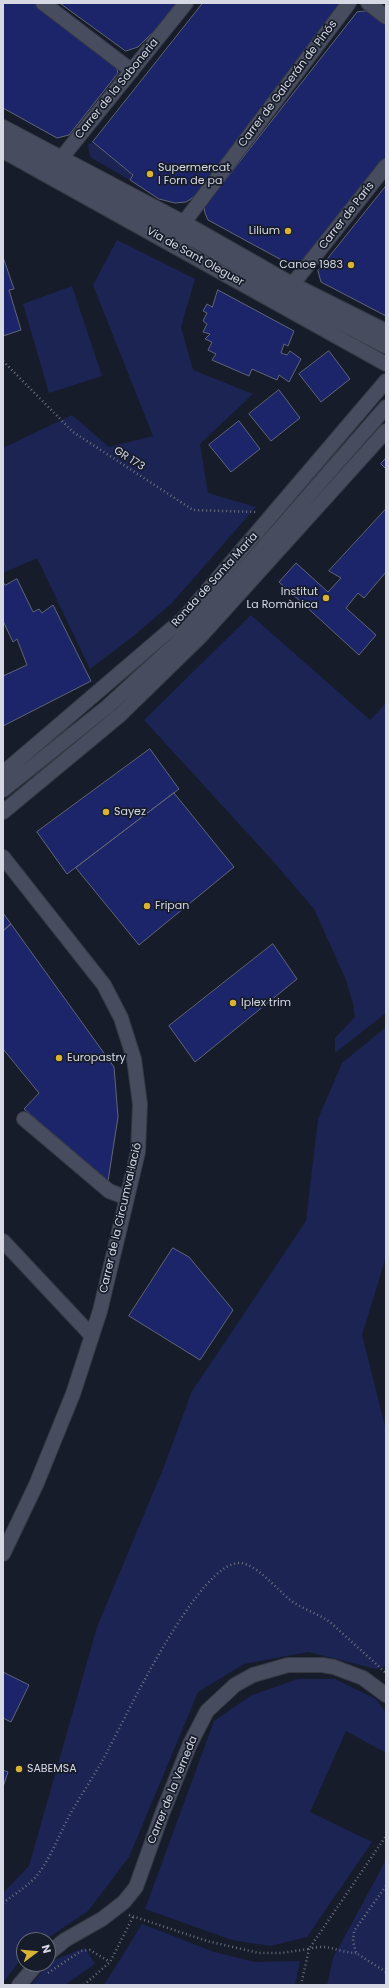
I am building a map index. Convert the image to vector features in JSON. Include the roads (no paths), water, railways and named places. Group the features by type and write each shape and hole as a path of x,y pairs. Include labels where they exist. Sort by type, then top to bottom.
{"street":[{"path":"43,3 132,71"},
{"name":"Carrer de la Saboneria","path":"54,167 186,3"},
{"name":"Carrer de Galcerán de Pinós","path":"177,232 349,3"},
{"path":"368,3 386,16"},
{"name":"Via de Sant Oleguer","path":"3,127 54,167 177,232 286,294 386,364"},
{"name":"Via de Sant Oleguer","path":"3,139 177,232 286,294 385,346"},
{"name":"Via de Sant Oleguer","path":"3,151 54,167"},
{"name":"Carrer de París","path":"286,294 386,166"},
{"name":"Via de Sant Oleguer","path":"286,294 386,331"},
{"name":"Ronda de Santa Maria","path":"3,773 184,618 386,381"},
{"name":"Ronda de Santa Maria","path":"3,790 108,707 191,630 386,407"},
{"path":"3,812 120,715 201,636 386,431"},
{"name":"Carrer de la Circumval·lació","path":"3,858 104,985 121,1018 134,1059 140,1104 138,1152 92,1336 73,1394 36,1485 3,1554"},
{"path":"24,1119 109,1191 127,1198"},
{"path":"3,1241 92,1336"},
{"name":"Carrer de la Verneda","path":"56,1947 65,1940 102,1919 124,1902 136,1887 162,1814 190,1744 207,1711 235,1685 253,1674 288,1665 322,1665 334,1667 363,1678 386,1695"},
{"path":"19,1985 30,1972"}],"place":[{"name":"Supermercat I Forn de pa","path":"150,174"},
{"name":"Lilium","path":"288,231"},
{"name":"Canoe 1983","path":"351,265"},
{"name":"Institut La Romànica","path":"326,598"},
{"name":"Sayez","path":"106,812"},
{"name":"Fripan","path":"147,906"},
{"name":"Iplex trim","path":"233,1003"},
{"name":"Europastry","path":"59,1058"},
{"name":"SABEMSA","path":"19,1769"}]}
